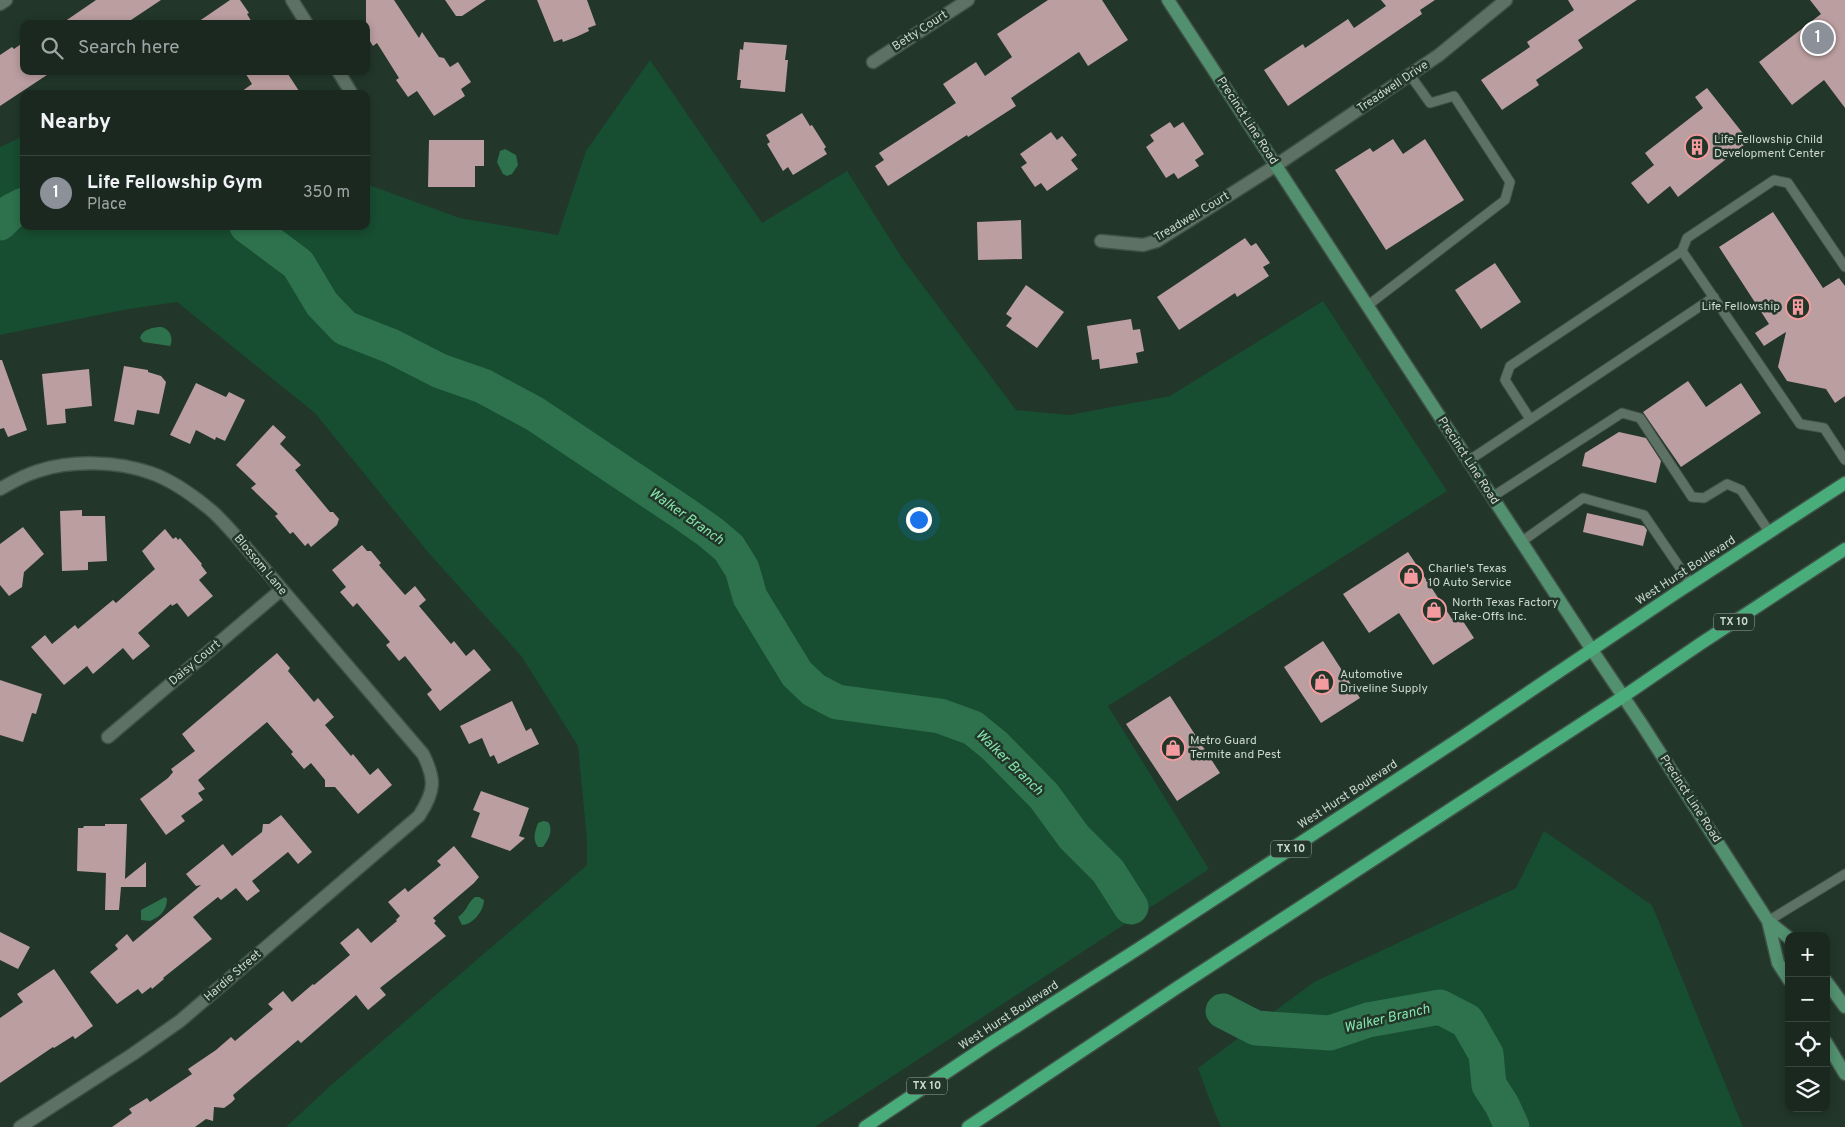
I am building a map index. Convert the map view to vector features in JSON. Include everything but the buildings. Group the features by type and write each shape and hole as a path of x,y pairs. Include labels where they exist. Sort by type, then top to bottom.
{"main road":[{"name":"Precinct Line Road","path":"1168,0 1366,306 1624,696 1768,921 1785,935"},
{"name":"West Hurst Boulevard","path":"865,1127 1845,484"},
{"name":"TX 10","path":"968,1127 1845,549"},
{"name":"Precinct Line Road","path":"1768,921 1778,963 1787,977"},
{"path":"1830,986 1845,1007"},
{"path":"1830,1049 1845,1074"}],"street":[{"path":"0,4 6,0"},
{"path":"292,0 304,20"},
{"name":"Betty Court","path":"873,62 968,0"},
{"name":"Treadwell Drive","path":"1275,166 1440,56 1506,0"},
{"path":"340,75 350,90"},
{"name":"Treadwell Court","path":"1101,241 1143,245 1157,241 1275,166"},
{"name":"Blossom Lane","path":"0,489 38,471 70,465 100,464 128,467 152,473 177,486 208,508 237,537 423,754 431,770 433,785 428,802"},
{"name":"Daisy Court","path":"108,736 281,590"},
{"name":"Hardie Street","path":"20,1127 133,1054 180,1021 419,816 428,802"}],"lane":[{"path":"1366,306 1505,200 1510,182 1454,96 1430,103 1410,75"},
{"path":"1530,419 1505,380 1510,366 1682,251 1687,238 1774,180 1788,183 1845,268"},
{"path":"1682,251 1800,424 1824,428 1845,460"},
{"path":"1468,461 1714,297"},
{"path":"1492,498 1622,413 1640,418 1692,497 1704,498 1727,484 1741,490 1770,533"},
{"path":"1521,542 1583,498 1644,514 1691,584"},
{"path":"1768,921 1845,874"}],"shaded area":[{"path":"650,60 762,223 847,171 902,258 1016,410 1069,415 1170,396 1323,301 1447,491 1108,706 1209,869 815,1127 286,1127 330,1086 587,865 587,841 578,746 522,657 427,551 315,413 177,302 123,310 0,335 0,147 20,138 20,230 370,230 370,185 460,218 558,235 586,151"},
{"path":"505,149 516,155 518,165 512,174 507,176 503,174 497,162 500,151"},
{"path":"162,327 170,335 172,340 170,346 143,342 140,338 143,332 152,328"},
{"path":"548,822 550,825 550,832 543,847 538,847 535,841 535,832 538,823"},
{"path":"1544,831 1652,905 1743,1127 1221,1127 1198,1068 1314,982 1516,888"},
{"path":"165,897 167,899 166,907 160,915 150,921 141,920 141,910"},
{"path":"475,897 484,900 482,909 470,923 462,925 458,917"}],"waterway":[{"name":"Walker Branch","path":"0,223 12,211 20,207"},
{"name":"Walker Branch","path":"252,230 298,264 322,304 345,328 391,346 440,371 483,386 535,414 710,532 729,548 742,569 750,597 797,674 814,690 837,702 940,716 973,728 995,746 1044,796 1074,837 1108,871 1131,907"},
{"name":"Walker Branch","path":"1223,1011 1256,1028 1330,1033 1368,1020 1440,1007 1467,1021 1486,1054 1489,1085 1502,1105 1512,1127"}],"place":[{"name":"Life Fellowship Gym","path":"1818,38"},
{"name":"Life Fellowship Child Development Center","path":"1697,147"},
{"name":"Life Fellowship","path":"1798,307"},
{"name":"Charlie's Texas 10 Auto Service","path":"1411,576"},
{"name":"North Texas Factory Take-Offs Inc.","path":"1434,610"},
{"name":"Automotive Driveline Supply","path":"1322,682"},
{"name":"Metro Guard Termite and Pest","path":"1173,748"}]}
